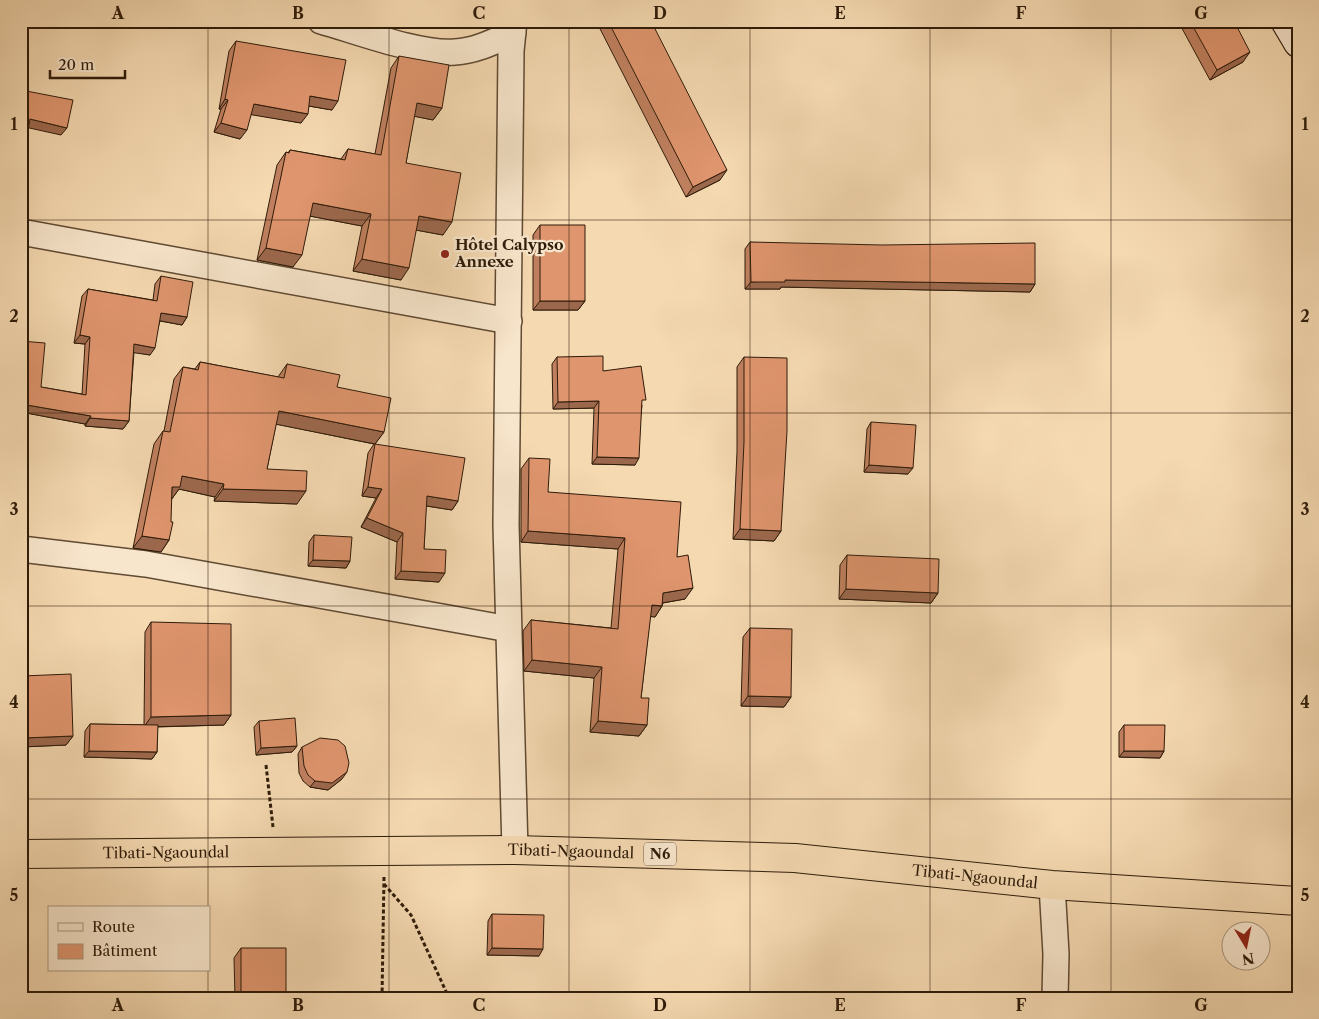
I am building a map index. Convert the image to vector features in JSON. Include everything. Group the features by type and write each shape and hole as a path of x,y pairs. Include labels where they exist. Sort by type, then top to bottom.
{"highway":[{"name":"Tibati-Ngaoundal","path":"21,854 386,849 515,850 795,858 1052,885 1298,901"}],"main road":[{"path":"1285,21 1298,43"}],"street":[{"path":"321,21 429,51 455,52 477,49 514,27"},
{"path":"514,27 506,525 515,850"},
{"path":"21,232 509,320"},
{"path":"21,548 146,564 509,629"},
{"path":"1052,885 1056,954 1055,998"}],"path":[{"path":"266,765 274,830"},
{"path":"382,998 386,849"},
{"path":"384,883 411,915 449,998"}],"building":[{"path":"608,21 651,21 727,170 693,187"},
{"path":"1190,21 1234,21 1250,52 1217,70"},
{"path":"236,41 346,60 338,101 310,96 308,114 254,104 247,130 221,123 228,100 225,99"},
{"path":"399,56 449,65 442,108 417,103 406,163 461,173 452,222 419,216 409,268 362,259 371,214 313,203 302,255 266,248 286,152 289,153 290,150 345,160 348,149 381,155"},
{"path":"21,90 73,100 67,128 30,119 27,137 21,136"},
{"path":"540,225 585,225 585,301 540,301"},
{"path":"750,242 882,245 1035,243 1035,284 785,280 785,282 751,282"},
{"path":"161,276 193,282 187,317 161,313 155,348 134,344 129,421 90,418 91,416 21,404 21,341 45,343 41,387 86,395 90,337 80,335 88,289 157,301"},
{"path":"603,356 603,371 641,366 646,400 642,400 639,458 597,457 599,401 558,402 557,357"},
{"path":"744,357 787,358 787,431 781,531 740,529 744,442"},
{"path":"200,362 284,378 287,364 340,375 337,387 391,398 384,432 279,411 267,469 307,471 306,491 223,489 224,484 182,476 180,487 172,487 171,522 173,522 169,540 142,536 163,431 170,432 183,367 198,370"},
{"path":"871,422 916,425 913,468 869,465"},
{"path":"375,444 465,458 458,501 427,496 424,549 446,550 445,573 401,571 403,533 367,518 382,489 368,487"},
{"path":"529,458 550,459 548,492 681,502 677,557 688,555 693,588 663,593 662,606 652,605 641,698 649,698 647,725 598,721 602,667 532,660 531,620 618,629 625,538 528,531"},
{"path":"314,535 352,537 350,561 313,560"},
{"path":"847,555 939,559 938,593 846,589"},
{"path":"151,622 231,624 231,715 151,717"},
{"path":"750,628 792,629 791,697 748,696"},
{"path":"71,674 73,736 24,738 22,676"},
{"path":"295,718 297,746 261,748 259,721"},
{"path":"90,724 158,725 157,752 89,751"},
{"path":"1124,725 1165,725 1164,751 1124,751"},
{"path":"320,738 338,740 345,746 349,763 347,772 332,783 315,781 308,775 304,766 302,747"},
{"path":"492,914 544,915 543,949 492,948"},
{"path":"241,948 286,948 286,998 241,998"},
{"path":"1173,992 1200,993 1199,998 1173,998"}],"place":[{"name":"Hôtel Calypso Annexe","path":"445,254"}]}
